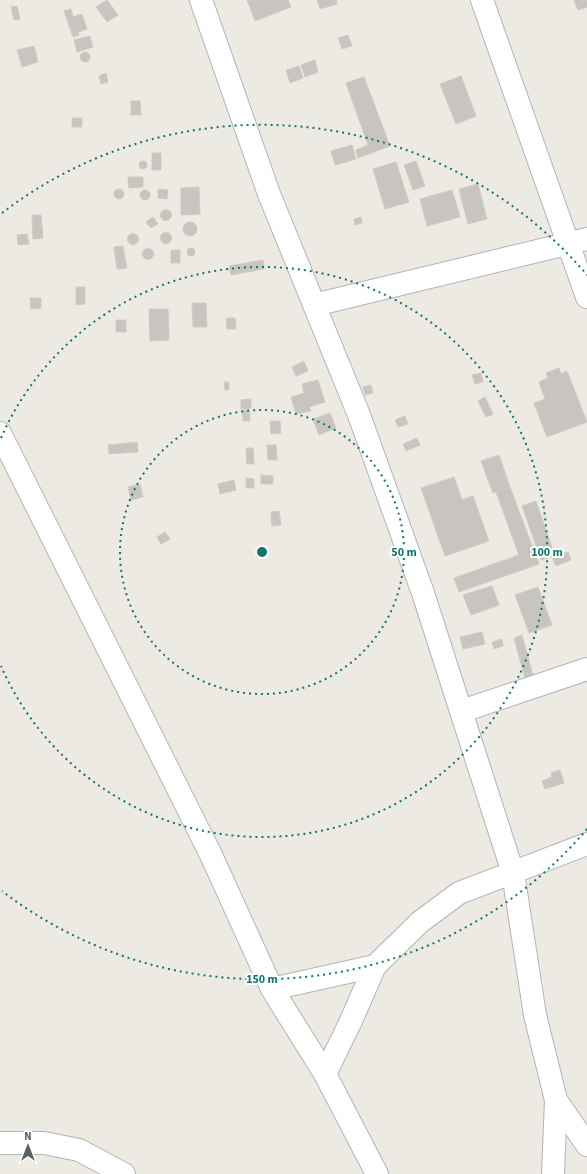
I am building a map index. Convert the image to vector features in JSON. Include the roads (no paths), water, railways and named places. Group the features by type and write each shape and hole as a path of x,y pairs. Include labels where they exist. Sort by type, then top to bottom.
{"street":[{"path":"201,0 269,194 359,415 423,593 513,873 535,1015 556,1100 553,1174"},
{"path":"482,0 578,241 587,297"},
{"path":"314,305 578,241"},
{"path":"0,433 211,855 272,989 324,1074 377,1174"},
{"path":"462,711 587,669"},
{"path":"324,1074 350,1023 375,966 420,922 458,893 587,844"},
{"path":"272,989 375,966"},
{"path":"556,1100 587,1145"},
{"path":"0,1143 44,1143 79,1150 124,1174"}]}
